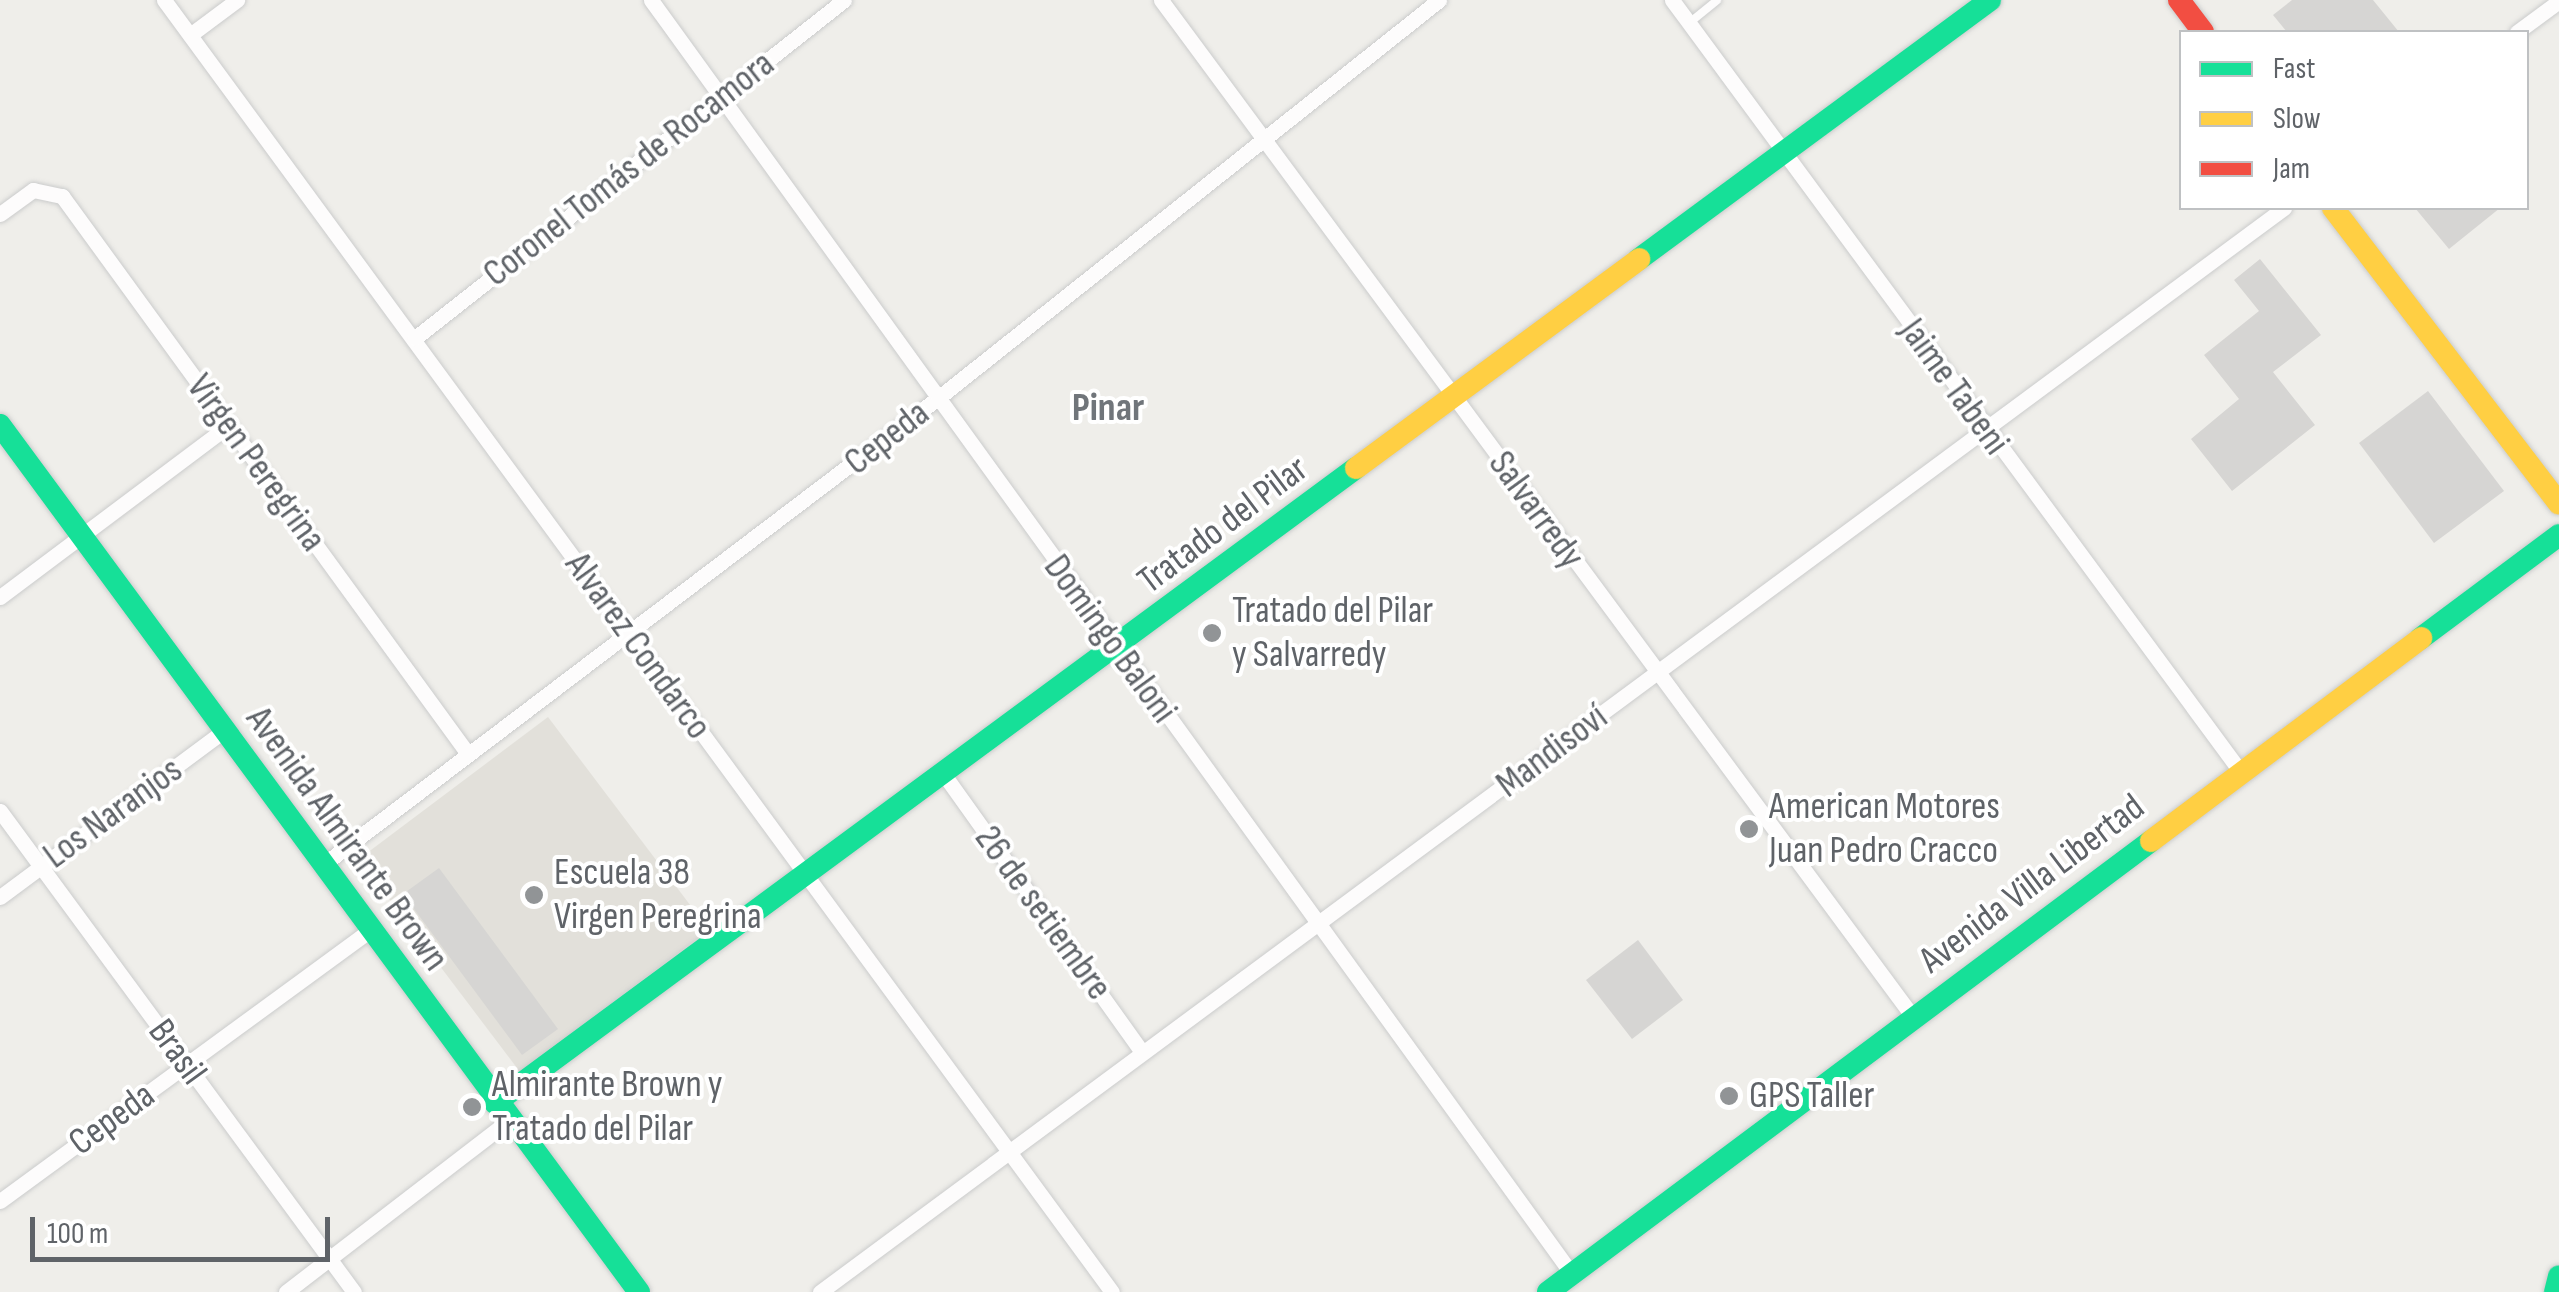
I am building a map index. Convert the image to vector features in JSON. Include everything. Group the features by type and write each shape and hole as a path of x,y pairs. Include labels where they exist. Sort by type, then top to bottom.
{"street":[{"name":"Alvarez Condarco","path":"164,0 1112,1292"},
{"path":"190,35 237,0"},
{"name":"Domingo Baloni","path":"652,0 1316,926 1572,1274"},
{"name":"Coronel Tomás de Rocamora","path":"415,338 844,0"},
{"name":"Cepeda","path":"324,864 630,636 938,398 1269,141 1439,0"},
{"name":"Jaime Tabeni","path":"1672,0 2240,771"},
{"name":"Tratado del Pilar","path":"286,1292 502,1112 806,877 1990,0"},
{"path":"2179,0 2202,30"},
{"name":"Salvarredy","path":"1164,1 1913,1018"},
{"path":"2520,30 2559,1"},
{"name":"Virgen Peregrina","path":"0,214 33,190 62,196 468,754"},
{"name":"Mandisoví","path":"820,1292 1140,1049 1316,926 2281,210"},
{"path":"2335,210 2559,504"},
{"name":"Avenida Almirante Brown","path":"0,425 502,1112 639,1292"},
{"path":"0,597 228,426"},
{"name":"Avenida Villa Libertad","path":"1548,1292 2559,535"},
{"name":"Los Naranjos","path":"0,896 226,730"},
{"name":"26 de setiembre","path":"945,776 1140,1049"},
{"name":"Brasil","path":"0,812 354,1292"},
{"name":"Cepeda","path":"0,1201 370,930"},
{"path":"2555,1292 2559,1276"}],"lane":[{"path":"1689,23 1717,0"}],"shaded area":[{"name":"Escuela 38 Virgen Peregrina","path":"548,717 709,930 520,1072 359,859"}],"building":[{"path":"2292,0 2373,0 2397,30 2285,30 2273,15"},
{"path":"2417,210 2498,210 2449,249"},
{"path":"2260,259 2321,335 2273,372 2315,425 2232,491 2191,439 2239,399 2204,355 2259,311 2234,280"},
{"path":"2428,391 2504,491 2434,543 2359,443"},
{"path":"439,868 558,1029 522,1055 403,894"},
{"path":"1638,940 1683,1000 1632,1039 1586,980"}],"traffic: fast":[{"path":"1639,259 1990,0"},
{"path":"0,425 639,1292"},
{"path":"495,1103 1356,468"},
{"path":"2421,638 2559,535"},
{"path":"1548,1292 2151,841"},
{"path":"2555,1292 2559,1276"}],"traffic: slow":[{"path":"2335,210 2559,504"},
{"path":"1356,468 1639,259"},
{"path":"2151,841 2421,638"}],"traffic: jam":[{"path":"2179,0 2202,30"}],"place":[{"name":"Tratado del Pilar y Salvarredy","path":"1212,633"},
{"name":"American Motores Juan Pedro Cracco","path":"1749,829"},
{"name":"Escuela 38 Virgen Peregrina","path":"534,895"},
{"name":"GPS Taller","path":"1729,1096"},
{"name":"Almirante Brown y Tratado del Pilar","path":"472,1107"}],"district":[{"name":"Pinar","path":"1108,408"}]}
